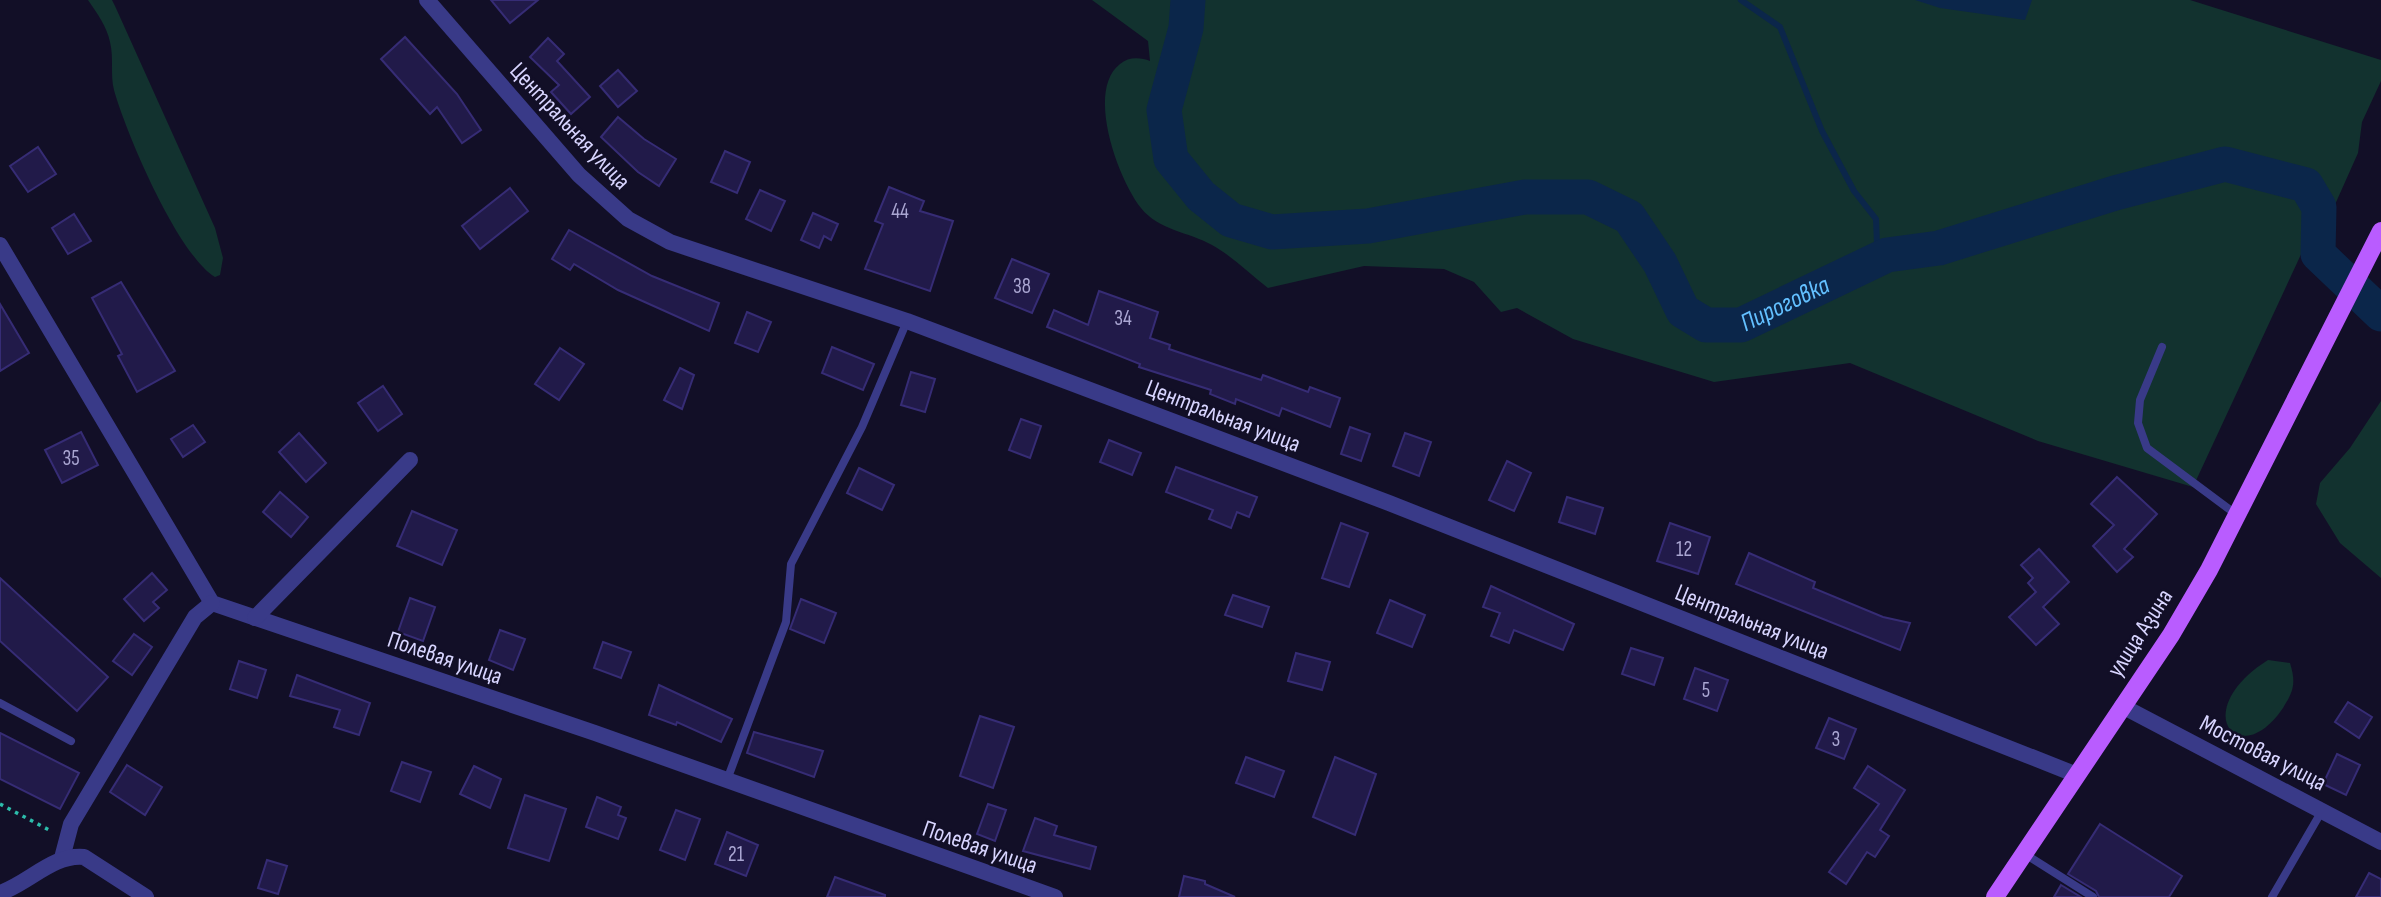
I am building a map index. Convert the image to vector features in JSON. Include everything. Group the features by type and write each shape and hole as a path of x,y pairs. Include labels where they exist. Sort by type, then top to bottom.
{"main road":[{"name":"улица Азина","path":"1995,897 2171,635 2237,514 2381,231"}],"street":[{"name":"Центральная улица","path":"427,0 579,176 628,219 670,242 907,321 1389,503 2077,775"},
{"path":"0,245 212,603 195,617 71,824 62,858"},
{"path":"255,618 410,460"},
{"name":"Полевая улица","path":"212,603 727,780 1055,897"},
{"name":"Мостовая улица","path":"2122,706 2323,809 2381,842"},
{"path":"0,893 25,883 62,858 84,857 146,897"}],"lane":[{"path":"727,780 786,622 791,564 862,427 907,321"},
{"path":"2162,347 2140,400 2138,423 2147,447 2237,514"},
{"path":"0,703 71,741"},
{"path":"2272,897 2323,809"},
{"path":"2025,854 2093,897"}],"path":[{"path":"0,804 67,839"}],"green space":[{"path":"88,0 112,0 115,6 215,228 223,258 220,275 215,277 185,245 141,162 114,90 109,36"},
{"path":"1092,0 2190,0 2381,60 2381,81 2362,122 2358,153 2329,218 2310,235 2193,487 2038,441 1850,363 1714,382 1573,339 1517,308 1501,312 1474,282 1444,269 1364,266 1268,288 1212,245 1156,221 1141,208 1132,195 1115,158 1109,136 1105,94 1110,77 1120,64 1134,58 1150,61 1148,41"},
{"path":"2381,401 2381,578 2340,543 2316,504 2320,483 2350,448"},
{"path":"2268,660 2290,663 2293,686 2290,696 2266,727 2251,735 2238,735 2229,728 2226,715 2230,698 2244,679"}],"water":[{"path":"1915,0 2032,0 2025,20 1940,8"}],"building":[{"path":"491,0 538,0 510,23"},
{"path":"405,37 457,94 481,130 462,143 437,107 430,114 381,59"},
{"path":"548,38 564,54 557,61 590,97 571,114 551,92 559,85 530,57"},
{"path":"618,70 637,91 618,107 600,86"},
{"path":"618,117 644,139 676,159 659,186 638,172 601,137"},
{"path":"38,147 56,174 28,192 10,166"},
{"path":"725,151 750,162 737,193 711,182"},
{"path":"889,187 924,201 920,211 953,221 930,291 865,269 883,224 875,221"},
{"path":"510,188 528,211 480,249 462,226"},
{"path":"760,190 785,201 771,231 746,219"},
{"path":"813,213 838,224 831,240 824,236 819,248 801,240"},
{"path":"74,214 91,241 68,254 52,228"},
{"path":"569,230 652,276 719,303 709,331 618,290 574,264 570,270 552,259"},
{"path":"1012,259 1049,274 1032,313 995,298"},
{"path":"121,282 175,371 137,392 118,356 122,354 92,298"},
{"path":"1099,291 1158,312 1150,338 1170,345 1169,349 1261,380 1263,375 1308,392 1310,387 1340,398 1330,427 1282,408 1279,416 1236,399 1235,404 1210,394 1211,390 1139,367 1140,364 1047,327 1054,310 1088,325"},
{"path":"0,304 29,353 0,371"},
{"path":"747,312 771,322 758,352 735,343"},
{"path":"832,347 874,364 863,390 822,373"},
{"path":"560,348 584,364 559,400 535,384"},
{"path":"680,368 694,375 682,409 664,400"},
{"path":"911,372 935,379 925,412 901,405"},
{"path":"383,386 402,414 378,431 358,403"},
{"path":"1021,419 1041,426 1030,458 1009,450"},
{"path":"193,425 205,442 183,457 171,439"},
{"path":"1350,427 1370,434 1361,461 1341,454"},
{"path":"81,432 98,465 62,483 45,450"},
{"path":"299,433 326,463 306,482 279,452"},
{"path":"1405,433 1431,442 1419,476 1393,466"},
{"path":"1109,440 1141,453 1132,475 1100,462"},
{"path":"1507,461 1531,473 1514,511 1489,500"},
{"path":"1176,467 1257,497 1249,517 1237,512 1231,528 1209,519 1213,510 1166,492"},
{"path":"859,468 894,485 882,510 847,493"},
{"path":"2117,477 2157,514 2124,549 2133,557 2117,572 2093,546 2114,525 2091,504"},
{"path":"280,492 308,517 291,537 263,512"},
{"path":"1567,497 1603,508 1595,534 1559,522"},
{"path":"412,511 457,530 442,565 397,546"},
{"path":"1341,523 1368,533 1349,587 1322,578"},
{"path":"1670,523 1710,537 1698,574 1657,561"},
{"path":"2039,549 2069,582 2043,607 2059,624 2036,645 2009,617 2036,592 2028,583 2033,578 2021,565"},
{"path":"1749,553 1815,582 1813,588 1883,617 1910,623 1900,650 1736,584"},
{"path":"152,573 167,590 153,602 159,608 144,621 124,599"},
{"path":"0,578 108,677 77,711 0,641"},
{"path":"1491,586 1574,624 1563,650 1514,630 1509,643 1491,636 1500,613 1483,607"},
{"path":"1233,595 1269,607 1262,627 1225,615"},
{"path":"410,598 435,607 423,641 398,632"},
{"path":"801,599 836,613 824,643 790,629"},
{"path":"1390,600 1425,615 1412,647 1377,633"},
{"path":"500,630 525,639 513,670 489,660"},
{"path":"134,634 152,647 132,675 113,661"},
{"path":"603,642 631,652 621,678 594,668"},
{"path":"1631,648 1663,658 1654,685 1622,674"},
{"path":"1296,653 1330,662 1322,690 1288,681"},
{"path":"239,661 266,670 257,698 230,689"},
{"path":"1695,668 1728,680 1717,711 1684,699"},
{"path":"297,675 370,703 359,735 334,727 340,710 290,696"},
{"path":"659,685 732,719 721,742 677,722 676,725 649,715"},
{"path":"2348,702 2372,717 2359,738 2335,722"},
{"path":"980,716 1014,727 993,788 960,776"},
{"path":"1829,718 1856,729 1844,759 1816,748"},
{"path":"754,732 823,751 814,777 747,753"},
{"path":"0,733 79,773 60,809 0,779"},
{"path":"2337,754 2360,765 2346,795 2323,784"},
{"path":"1246,757 1284,771 1274,797 1236,783"},
{"path":"1335,757 1376,774 1355,835 1313,817"},
{"path":"402,762 431,772 420,802 391,791"},
{"path":"127,765 162,787 145,815 110,792"},
{"path":"474,766 501,779 490,808 460,794"},
{"path":"1868,766 1905,790 1880,830 1889,836 1875,857 1867,852 1846,884 1829,872 1879,804 1854,788"},
{"path":"525,795 566,809 549,861 508,848"},
{"path":"597,797 621,807 618,815 626,818 618,839 586,827"},
{"path":"988,804 1006,810 995,841 977,834"},
{"path":"676,810 700,819 685,860 660,850"},
{"path":"1035,818 1057,826 1054,835 1096,847 1090,869 1023,851"},
{"path":"2100,824 2182,876 2169,897 2099,897 2096,891 2068,874"},
{"path":"727,832 758,845 746,876 715,864"},
{"path":"267,860 287,866 278,894 258,888"},
{"path":"2369,873 2381,879 2381,897 2356,897"},
{"path":"1184,876 1205,881 1205,884 1235,897 1179,897"},
{"path":"835,877 885,895 885,897 827,897"},
{"path":"2061,885 2081,897 2054,897"}],"waterway":[{"name":"Пироговка","path":"1188,0 1186,28 1164,110 1171,159 1201,196 1231,220 1272,232 1368,226 1525,197 1588,197 1629,217 1660,263 1683,311 1706,325 1741,325 1887,255 1939,248 2115,193 2225,164 2306,185 2319,207 2318,254 2381,314"},
{"path":"1741,0 1780,27 1822,131 1854,191 1876,219 1877,244 1887,255"}]}
